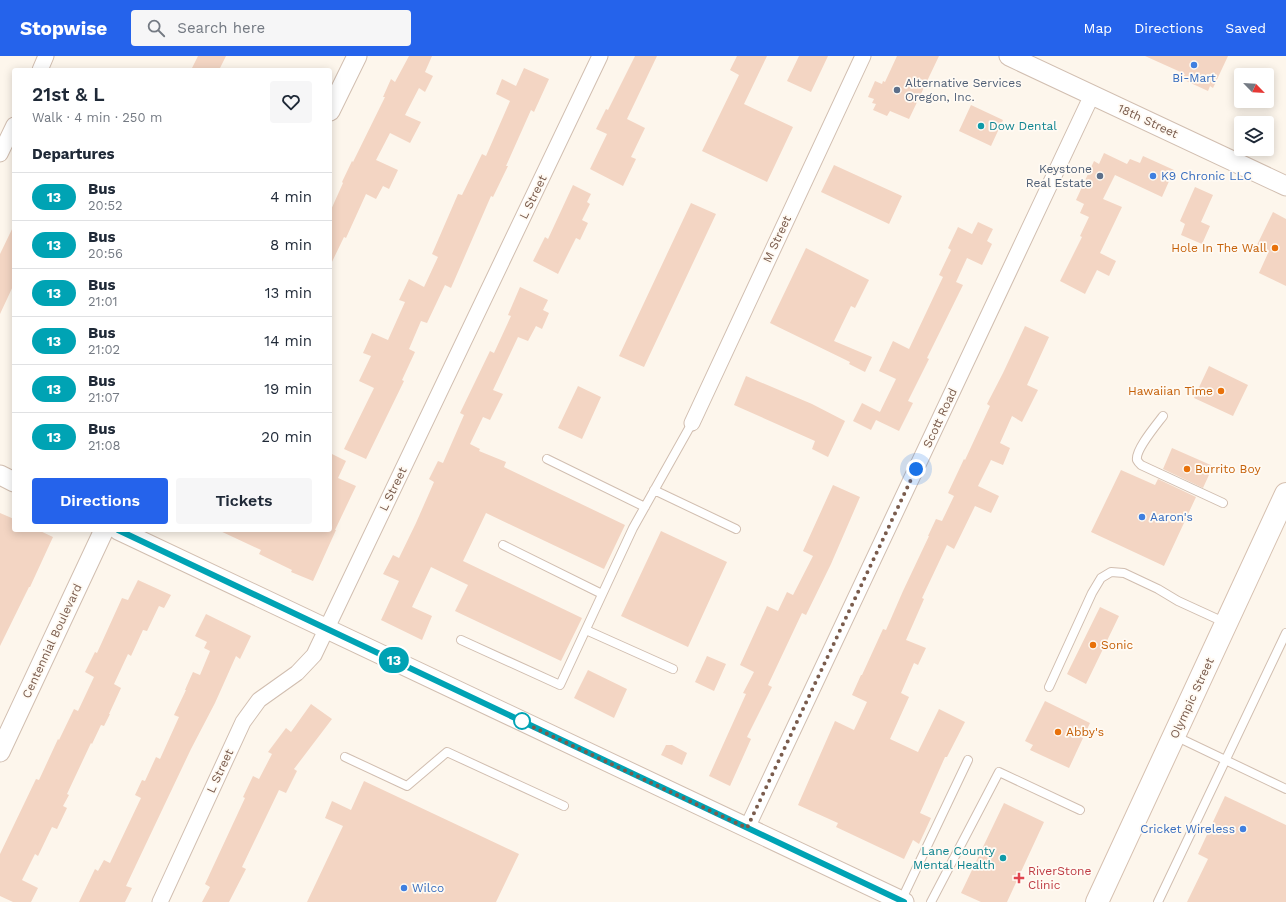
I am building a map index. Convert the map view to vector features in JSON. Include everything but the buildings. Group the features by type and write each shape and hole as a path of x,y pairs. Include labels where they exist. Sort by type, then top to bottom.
{"main road":[{"name":"Olympic Street","path":"1097,902 1285,500"}],"street":[{"path":"41,68 46,56"},
{"path":"332,107 357,56"},
{"name":"L Street","path":"160,902 243,722 259,700 297,673 314,655 600,56"},
{"name":"M Street","path":"692,423 863,56"},
{"name":"18th Street","path":"1009,56 1286,186"},
{"name":"Scott Road","path":"747,828 1092,95"},
{"path":"0,154 12,129"},
{"path":"0,475 12,481"},
{"name":"Centennial Boulevard","path":"0,752 103,532"},
{"path":"122,532 327,628 574,747 903,901"}],"lane":[{"path":"1163,416 1151,430 1144,442 1137,456 1137,461 1141,465 1223,503"},
{"path":"461,640 560,685 633,528 692,423"},
{"path":"547,460 645,507"},
{"path":"654,490 736,529"},
{"path":"503,545 602,594"},
{"path":"1049,687 1092,593 1101,578 1111,572 1124,573 1226,624"},
{"path":"586,630 673,669"},
{"path":"1158,902 1286,632"},
{"path":"1174,736 1286,789"},
{"path":"345,757 407,786 447,752 564,806"},
{"path":"903,901 968,760"},
{"path":"931,902 999,772 1080,810"}],"bus line":[{"name":"13","path":"122,532 904,902"}],"place":[{"name":"Bi-Mart","path":"1194,65"},
{"name":"Alternative Services Oregon, Inc.","path":"897,90"},
{"name":"Dow Dental","path":"981,126"},
{"name":"Keystone Real Estate","path":"1100,176"},
{"name":"K9 Chronic LLC","path":"1153,176"},
{"name":"Hole In The Wall","path":"1275,248"},
{"name":"Hawaiian Time","path":"1221,391"},
{"name":"Burrito Boy","path":"1187,469"},
{"name":"Aaron's","path":"1142,517"},
{"name":"Sonic","path":"1093,645"},
{"name":"Abby's","path":"1058,732"},
{"name":"Cricket Wireless","path":"1243,829"},
{"name":"Lane County Mental Health","path":"1003,858"},
{"name":"RiverStone Clinic","path":"1019,878"},
{"name":"Wilco","path":"404,888"}],"route":[{"path":"522,721 518,720 747,828 916,469"}]}
